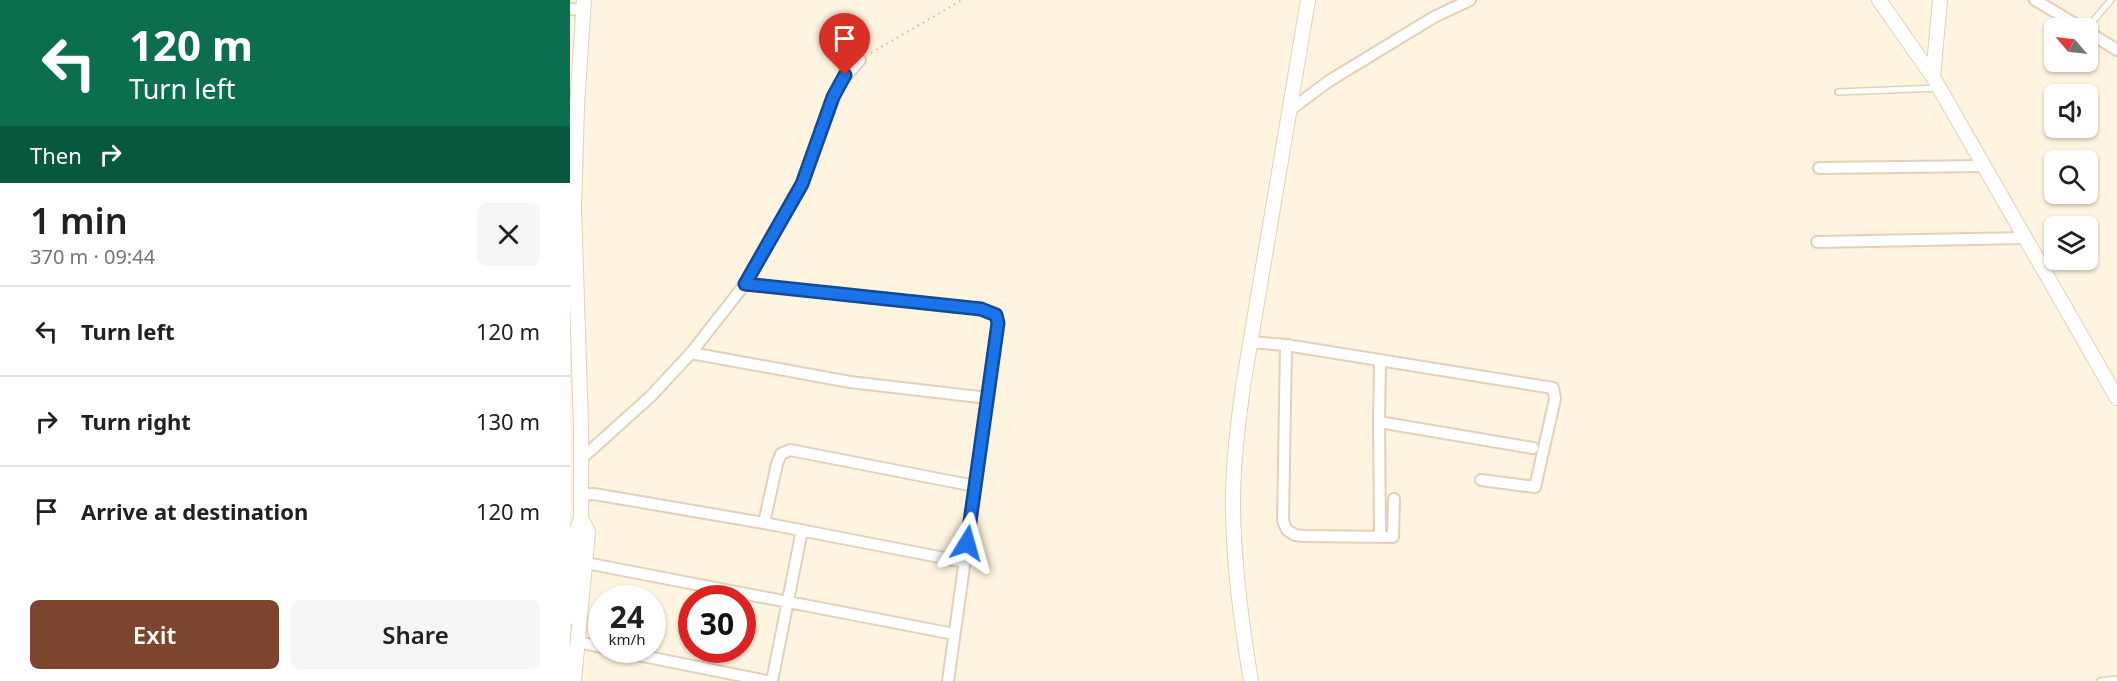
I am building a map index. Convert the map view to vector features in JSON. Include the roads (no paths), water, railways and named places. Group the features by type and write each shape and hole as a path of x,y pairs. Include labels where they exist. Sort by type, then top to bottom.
{"street":[{"path":"1251,681 1237,577 1233,500 1236,440 1250,342 1308,0"},
{"path":"1290,110 1329,81 1434,17 1470,0"},
{"path":"1879,0 1936,83 2117,398"},
{"path":"1936,83 1940,0"},
{"path":"2035,0 2065,18"},
{"path":"574,681 588,532 580,518 575,496 581,459 573,201 575,52 579,6"},
{"path":"2098,37 2117,50"},
{"path":"581,459 651,396 691,353 745,284 802,184 839,84 860,60"},
{"path":"1819,168 1984,166"},
{"path":"1817,242 2025,238"},
{"path":"745,284 990,310 996,315 998,323 948,681"},
{"path":"1250,342 1286,345 1380,362 1553,388 1555,399 1534,487 1481,480"},
{"path":"1286,345 1282,488 1283,521 1287,530 1295,535 1304,536 1393,537 1394,498"},
{"path":"691,353 850,382 988,398"},
{"path":"1380,362 1380,536"},
{"path":"1379,422 1533,448"},
{"path":"764,523 777,464 781,454 790,450 975,486"},
{"path":"575,496 594,494 764,523 964,562"},
{"path":"570,617 576,532 580,518"},
{"path":"772,681 802,530"},
{"path":"586,563 954,634"},
{"path":"578,642 588,644"},
{"path":"666,661 767,681"}],"lane":[{"path":"2097,18 2111,0"},
{"path":"1839,92 1936,83"},
{"path":"2100,681 2117,679"}]}
